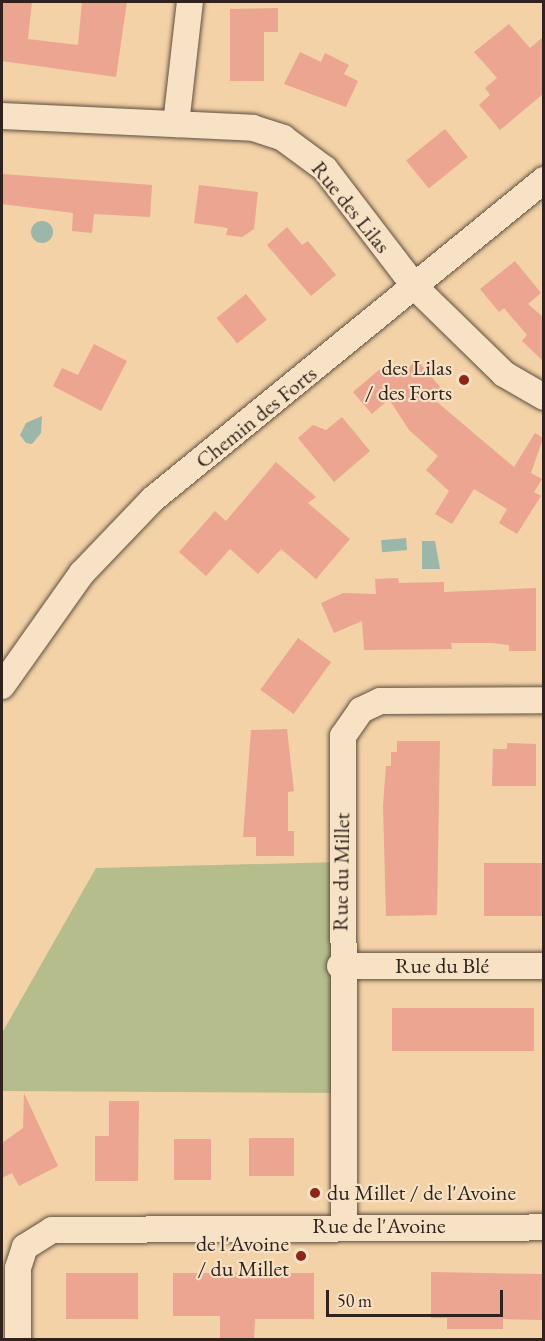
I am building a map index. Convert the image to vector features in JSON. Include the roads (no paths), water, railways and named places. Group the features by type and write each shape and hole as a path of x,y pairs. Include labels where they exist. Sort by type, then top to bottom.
{"street":[{"path":"176,124 190,2"},
{"name":"Rue des Lilas","path":"2,116 253,128 283,138 310,156 416,288 504,374 543,397"},
{"name":"Chemin des Forts","path":"2,686 82,573 153,499 416,288 543,180"},
{"name":"Rue du Millet","path":"344,1225 340,966 343,736 349,723 380,701 543,700"},
{"name":"Rue du Blé","path":"340,966 543,966"},
{"name":"Rue de l'Avoine","path":"18,1340 18,1268 25,1247 52,1230 344,1225 543,1227"}],"place":[{"name":"des Lilas / des Forts","path":"464,380"},
{"name":"du Millet / de l'Avoine","path":"315,1193"},
{"name":"de l'Avoine / du Millet","path":"301,1256"}]}
